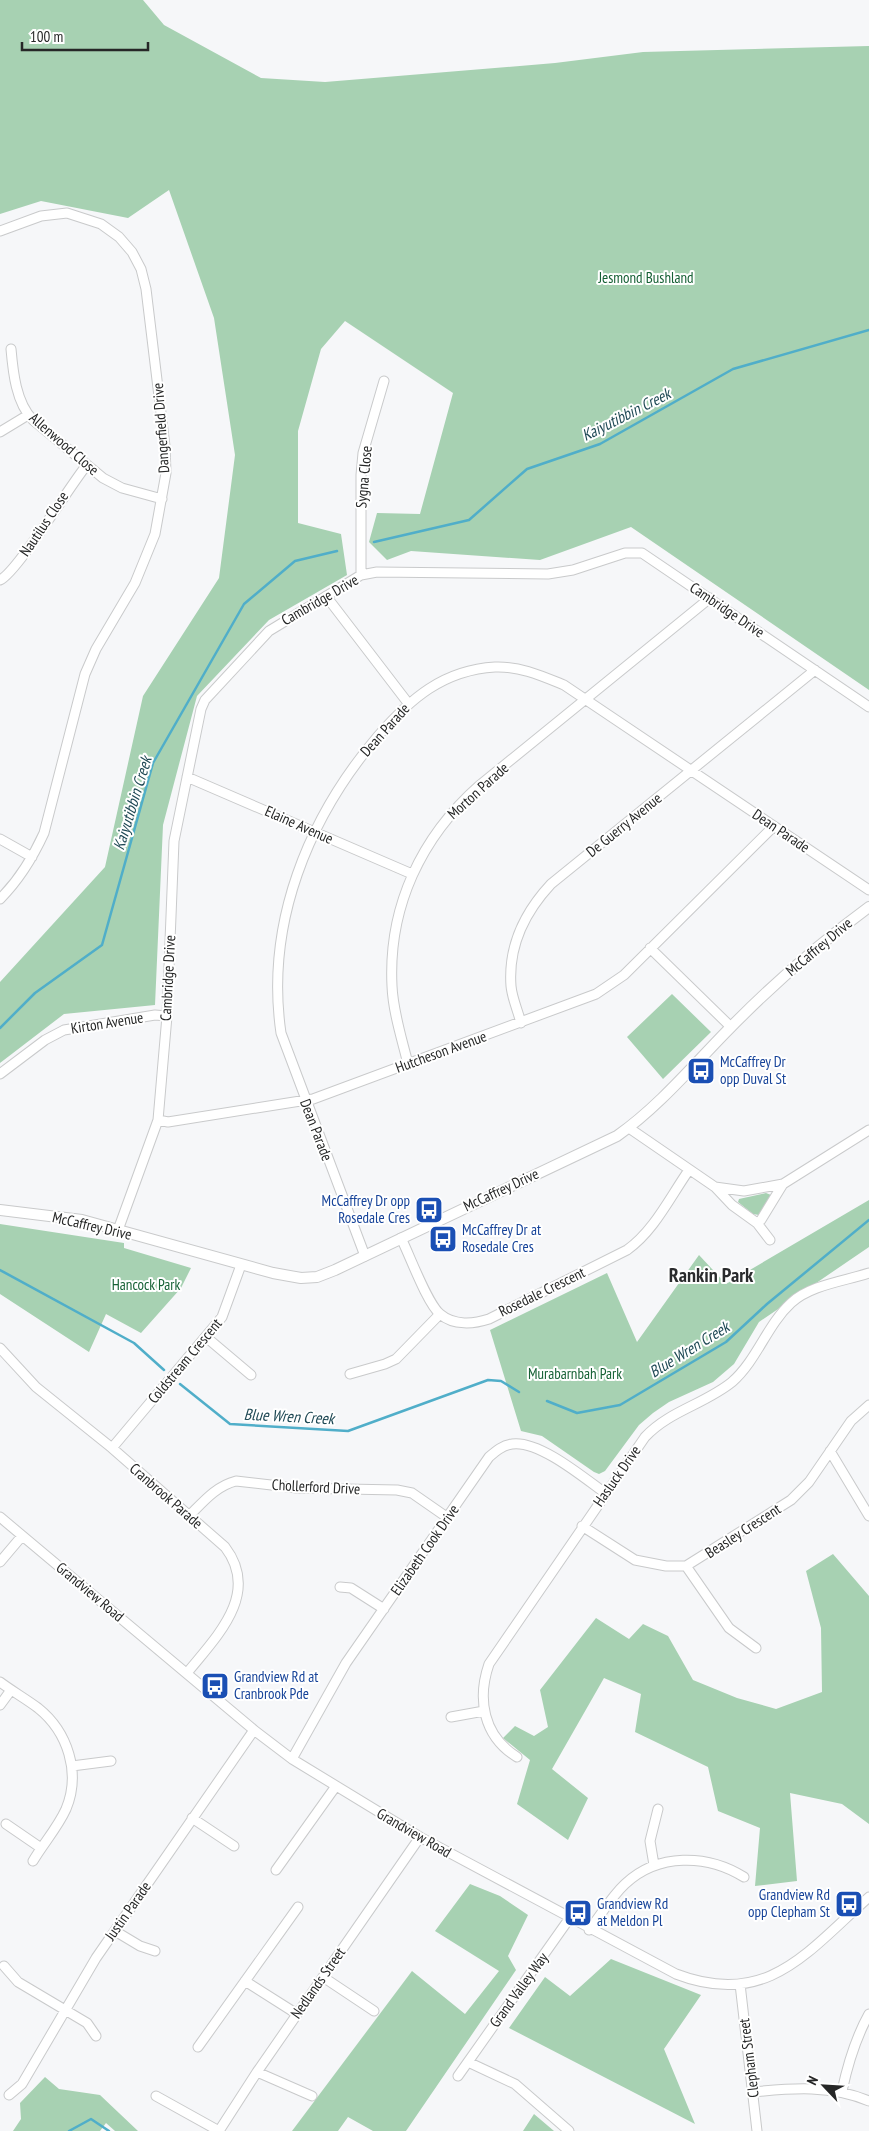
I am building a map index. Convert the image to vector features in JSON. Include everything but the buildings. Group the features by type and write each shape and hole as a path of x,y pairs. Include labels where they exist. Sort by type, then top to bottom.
{"main road":[{"name":"McCaffrey Drive","path":"0,1210 82,1220 241,1265 301,1278 317,1277 617,1136 629,1128 813,949 869,907"}],"street":[{"name":"Dangerfield Drive","path":"0,231 41,216 67,213 101,224 119,237 132,252 144,278 154,347 165,446 166,473 162,499 147,558 84,674 44,833 32,858 0,899"},
{"name":"Allenwood Close","path":"11,349 13,370 28,414 86,466 122,488 162,499"},
{"name":"Sygna Close","path":"361,575 360,476 369,430 384,381"},
{"path":"0,432 28,414"},
{"name":"Nautilus Close","path":"0,580 14,569 63,496 86,466"},
{"name":"Cambridge Drive","path":"158,1120 167,1016 174,840 201,709 205,700 270,631 361,575 378,572 562,573 634,551 642,553 869,707"},
{"path":"326,596 408,703"},
{"name":"Morton Parade","path":"408,1064 392,988 395,927 412,874 428,843 452,811 480,785 710,598"},
{"name":"Dean Parade","path":"365,1256 281,1033 278,1002 278,968 284,922 296,876 314,831 337,789 360,757 408,703 433,684 452,675 496,667 520,669 536,673 564,685 588,699 869,890"},
{"name":"De Guerry Avenue","path":"521,1023 511,986 512,961 519,930 531,907 551,884 815,670"},
{"name":"Elaine Avenue","path":"187,777 412,874"},
{"name":"Hutcheson Avenue","path":"158,1120 168,1122 305,1100 521,1023 611,986 774,826"},
{"path":"0,839 32,858"},
{"path":"650,948 731,1027"},
{"name":"Kirton Avenue","path":"0,1074 45,1040 64,1030 155,1015 167,1016"},
{"path":"118,1230 158,1120"},
{"path":"629,1128 715,1187 732,1205 757,1223 770,1240"},
{"path":"715,1187 744,1191 783,1184 869,1130"},
{"name":"Rosedale Crescent","path":"440,1314 461,1323 475,1323 489,1319 627,1250 638,1242 650,1228 689,1170"},
{"path":"757,1223 764,1216 783,1184"},
{"path":"350,1374 396,1359 440,1314 430,1300 401,1238"},
{"name":"Coldstream Crescent","path":"112,1448 225,1312 241,1265"},
{"name":"Hasluck Drive","path":"517,1757 506,1750 495,1738 484,1711 482,1694 489,1664 582,1526 652,1429 719,1391 743,1372 791,1302 813,1290 869,1273"},
{"path":"206,1337 251,1375"},
{"name":"Cranbrook Parade","path":"0,1348 36,1387 112,1448 225,1547 234,1558 237,1569 237,1590 234,1610 228,1623 187,1673"},
{"name":"Beasley Crescent","path":"686,1566 790,1500 809,1482 851,1421 869,1405"},
{"name":"Elizabeth Cook Drive","path":"292,1759 346,1663 489,1457 500,1448 512,1444 524,1444 544,1452 606,1493"},
{"path":"830,1452 869,1516"},
{"name":"Chollerford Drive","path":"189,1516 212,1493 226,1483 236,1481 297,1488 397,1490 412,1493 448,1518"},
{"name":"Grandview Road","path":"0,1517 254,1730 292,1759 420,1837 589,1930 688,1979 712,1984 740,1984 762,1980 784,1970 869,1896"},
{"path":"582,1526 635,1560 651,1565 686,1566 730,1628 756,1648"},
{"path":"0,1562 22,1536"},
{"path":"340,1587 351,1588 384,1609"},
{"path":"0,1682 39,1709 55,1726 64,1739 72,1766 72,1784 65,1810 33,1860"},
{"path":"0,1705 10,1690"},
{"path":"450,1717 484,1711"},
{"name":"Justin Parade","path":"9,2095 22,2084 96,1958 254,1730"},
{"path":"72,1766 111,1761"},
{"path":"276,1870 336,1786"},
{"path":"654,1865 650,1841 658,1809"},
{"path":"192,1818 234,1846"},
{"path":"6,1824 40,1848"},
{"name":"Nedlands Street","path":"219,2131 257,2072 420,1837"},
{"path":"589,1930 625,1884 654,1865 680,1860 698,1860 718,1864 744,1876"},
{"path":"198,2047 298,1907"},
{"name":"Grand Valley Way","path":"458,2076 569,1919"},
{"path":"116,1930 140,1946 155,1951"},
{"path":"4,1966 18,1982 87,2023 96,2036"},
{"path":"323,1977 374,2011"},
{"path":"245,1981 297,2014"},
{"name":"Clepham Street","path":"740,1984 757,2131"},
{"path":"842,2091 849,2057 869,2014"},
{"path":"468,2062 515,2084 569,2131"},
{"path":"257,2072 312,2096"},
{"path":"753,2092 803,2088 842,2091 869,2102"},
{"path":"156,2096 219,2131"}],"green space":[{"name":"Jesmond Bushland","path":"0,0 143,0 164,25 261,78 325,82 555,63 643,52 869,46 869,690 631,527 540,560 411,551 387,560 369,542 377,513 420,514 453,393 345,321 321,349 298,431 298,523 341,534 347,575 269,620 197,696 163,825 155,1005 64,1014 0,1063 0,982 105,867 143,696 219,578 235,455 214,318 169,190 128,218 41,201 0,214"},
{"path":"672,994 711,1032 663,1079 627,1037"},
{"path":"766,1193 771,1195 759,1215 753,1214 738,1202 739,1199"},
{"name":"Murabarnbah Park","path":"869,1200 869,1247 759,1322 734,1364 713,1382 669,1402 653,1413 639,1425 605,1471 599,1474 594,1472 542,1436 521,1431 490,1330 607,1273 637,1342 699,1255 726,1284"},
{"name":"Hancock Park","path":"0,1224 124,1243 124,1248 191,1268 181,1288 141,1333 106,1314 89,1352 0,1294"},
{"path":"833,1554 869,1596 869,1824 842,1804 790,1793 797,1881 755,1886 760,1828 718,1811 708,1767 635,1732 641,1694 604,1678 552,1769 588,1798 568,1840 517,1804 530,1760 503,1738 515,1726 534,1736 548,1727 540,1690 596,1618 629,1639 643,1624 668,1636 693,1680 737,1698 776,1709 822,1692 821,1628 806,1571"},
{"path":"470,1884 500,1896 528,1915 508,1956 516,1970 406,2131 373,2131 348,2117 338,2131 292,2131 412,1971 465,2014 499,1971 435,1931"},
{"path":"611,1959 701,1995 664,2049 695,2124 509,2028 545,1977 570,1996"},
{"path":"45,2077 59,2089 100,2095 138,2131 115,2131 106,2123 100,2131 13,2131 21,2119 20,2103"},
{"path":"534,2114 554,2131 523,2131"}],"waterway":[{"name":"Kaiyutibbin Creek","path":"374,542 469,520 527,469 600,444 733,369 869,330"},
{"name":"Kaiyutibbin Creek","path":"0,1028 35,993 102,945 153,763 244,604 295,561 337,551"},
{"name":"Blue Wren Creek","path":"547,1401 577,1413 620,1405 726,1342 767,1304 869,1220"},
{"name":"Blue Wren Creek","path":"0,1270 134,1343 164,1370"},
{"name":"Blue Wren Creek","path":"180,1384 230,1424 348,1431 488,1380 501,1381 519,1392"},
{"path":"69,2131 91,2119 109,2131"}],"place":[{"name":"McCaffrey Dr opp Duval St","path":"701,1071"},
{"name":"McCaffrey Dr opp Rosedale Cres","path":"429,1210"},
{"name":"McCaffrey Dr at Rosedale Cres","path":"443,1239"},
{"name":"Grandview Rd at Cranbrook Pde","path":"215,1686"},
{"name":"Grandview Rd opp Clepham St","path":"849,1904"},
{"name":"Grandview Rd at Meldon Pl","path":"578,1913"}],"district":[{"name":"Rankin Park","path":"711,1275"}]}
